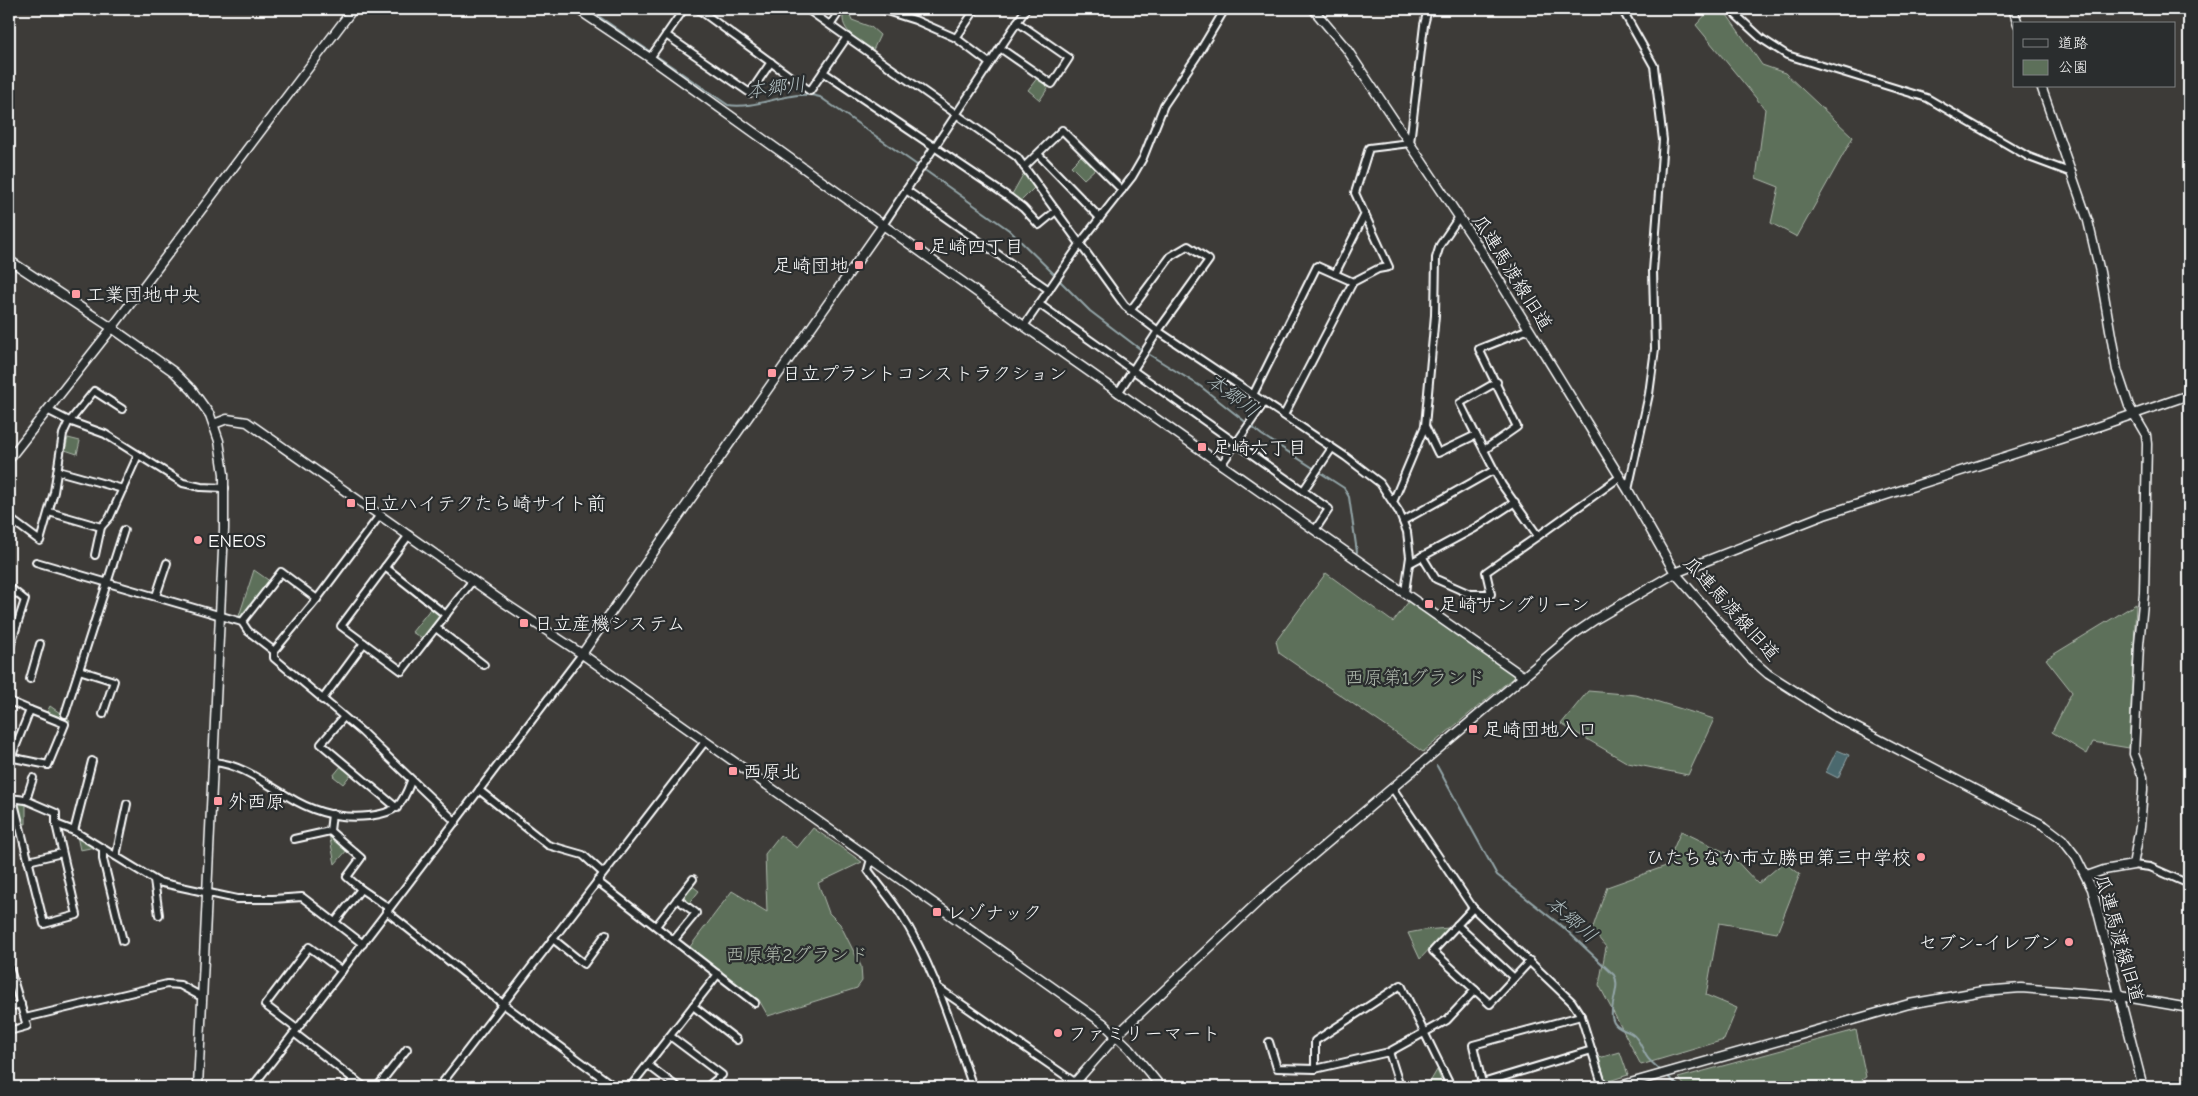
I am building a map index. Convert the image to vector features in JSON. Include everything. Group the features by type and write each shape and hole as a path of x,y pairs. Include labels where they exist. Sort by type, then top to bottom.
{"street":[{"path":"9,459 112,328 353,9"},
{"path":"577,9 650,58 1118,393 1524,677"},
{"path":"650,58 684,9"},
{"path":"698,9 810,91 847,37"},
{"path":"807,9 831,24 1017,157 1114,293 1130,310 1380,483 1393,502 1407,532 1410,564 1405,592"},
{"path":"831,24 841,9"},
{"path":"880,9 915,20 956,38 989,63"},
{"path":"956,38 974,9"},
{"path":"252,1087 364,944 582,654 883,225 1026,9"},
{"path":"1024,326 1143,158 1164,105 1197,56 1225,9"},
{"name":"瓜連馬渡線旧道","path":"1313,9 1346,48 1459,217 1628,490 1675,573 1750,659 1768,674 1834,716 2045,826 2062,839 2076,857 2092,889 2143,1087"},
{"path":"1284,415 1352,282 1378,269 1389,267 1355,193 1370,148 1410,143 1424,25 1428,9"},
{"path":"1622,9 1654,66 1663,140 1653,272 1655,349 1649,394 1628,490"},
{"path":"1734,9 1736,15 1762,39 1787,55 1927,98 2029,157 2072,173"},
{"path":"2013,9 2017,22"},
{"path":"1000,48 1052,84 1069,58 1017,22"},
{"path":"666,35 750,93 771,62"},
{"path":"823,72 1010,198 1023,208 1039,225 1056,211"},
{"path":"2042,88 2088,221 2100,272 2117,370 2134,414 2146,436 2144,593 2139,644 2134,754 2142,777 2143,790 2140,827 2133,865"},
{"path":"1024,167 1062,130 1122,190"},
{"path":"1038,154 1100,218"},
{"path":"906,190 1049,290"},
{"path":"1335,274 1365,214"},
{"path":"1393,502 1425,426 1435,315 1436,258 1440,245 1459,217"},
{"path":"1118,393 1158,331 1209,260 1188,246 1171,256 1130,310"},
{"path":"9,260 112,328 185,382 203,404 214,424 223,457 225,488 198,1087"},
{"path":"1253,395 1317,266 1352,282"},
{"path":"1039,304 1329,509 1315,530"},
{"path":"1484,450 1517,427 1497,382 1479,349 1529,329"},
{"path":"1497,382 1460,402 1494,470 1538,536"},
{"path":"9,518 40,541 58,471 63,434 70,421 94,391 122,409"},
{"path":"936,986 1074,1085 1117,1035 1260,900 1574,634 1596,619 1675,573 1824,515 2189,395"},
{"path":"1221,465 1264,403"},
{"path":"47,410 105,434 183,483 201,487 225,488"},
{"path":"214,424 227,419 247,422 582,654 704,743 1041,978 1117,1035 1161,1087"},
{"path":"1425,426 1438,453 1476,435"},
{"path":"1304,491 1332,448"},
{"path":"95,555 102,527 110,516 138,455"},
{"path":"1402,521 1494,470"},
{"path":"58,471 123,489"},
{"path":"1422,556 1436,579 1470,594 1490,594 1486,572 1620,477"},
{"path":"1410,564 1475,528 1515,502"},
{"path":"48,512 102,527"},
{"path":"380,515 317,599 274,651 274,658 343,718 362,732 411,781 456,822"},
{"path":"65,714 124,530"},
{"path":"409,535 341,626 402,671 473,580"},
{"path":"36,562 220,614 242,622 248,631 274,651"},
{"path":"156,596 167,563"},
{"path":"385,567 446,615"},
{"path":"242,622 281,572 317,599"},
{"path":"9,587 26,600 9,650"},
{"path":"436,628 484,665"},
{"path":"30,679 40,644"},
{"path":"322,700 364,644"},
{"path":"79,670 114,682 103,714"},
{"path":"9,701 64,724 48,765 10,757 30,710"},
{"path":"343,718 321,744 397,808"},
{"path":"440,1087 704,743"},
{"path":"74,831 92,761"},
{"path":"214,762 224,763 247,771 310,809 358,817 384,815 397,808 402,803 411,781"},
{"path":"26,800 34,778"},
{"path":"1392,788 1473,908 1572,1002 1581,1016 1603,1087"},
{"path":"479,790 548,846 583,855 603,873"},
{"path":"11,798 26,800 56,814 56,824 62,853 77,915 44,924 11,798"},
{"path":"116,856 127,804"},
{"path":"330,831 332,814"},
{"path":"56,824 74,831 154,880 237,898 273,899 302,897 364,944"},
{"path":"294,839 330,831"},
{"path":"330,831 361,858 347,877 504,1004 615,1087"},
{"path":"103,848 102,859 123,941"},
{"path":"28,861 62,853"},
{"path":"871,860 868,870 900,912 936,986 972,1087"},
{"path":"2087,876 2104,870 2133,865 2150,867 2189,884"},
{"path":"656,926 693,879"},
{"path":"154,880 159,915"},
{"path":"597,881 755,1003"},
{"path":"335,922 361,889"},
{"path":"674,940 696,913 677,899"},
{"path":"1473,908 1433,951 1490,1004 1530,961"},
{"path":"1457,926 1514,978"},
{"path":"553,939 584,964 606,934"},
{"path":"342,971 309,947 265,1005 364,1087"},
{"path":"9,966 27,1026 9,1031"},
{"path":"630,1087 718,974"},
{"path":"25,1018 167,984 180,985 202,997"},
{"path":"1315,1069 1315,1041 1401,985 1451,1087"},
{"path":"1616,1087 1909,1004 1982,991 2021,988 2120,996 2189,1008"},
{"path":"1269,1042 1277,1068 1315,1069 1389,1052 1447,1020 1475,990"},
{"path":"9,1007 21,1004"},
{"path":"693,1006 737,1040"},
{"path":"1482,1083 1473,1045 1581,1016"},
{"path":"670,1036 722,1075 707,1087"},
{"path":"377,1087 406,1049"},
{"path":"1469,1087 1592,1050"},
{"path":"1389,1052 1400,1087"},
{"path":"648,1065 676,1087"},
{"path":"348,1087 354,1080"}],"green space":[{"path":"845,9 852,9 850,15 852,20 871,27 880,35 873,50 855,38 846,28 843,22"},
{"path":"1711,9 1723,9 1762,65 1785,73 1853,137 1797,237 1771,223 1779,187 1756,178 1765,109 1696,25"},
{"path":"1038,77 1050,85 1040,100 1028,90"},
{"path":"1083,154 1096,168 1084,179 1071,166"},
{"path":"1025,171 1036,186 1019,203 1010,198"},
{"path":"68,438 80,441 77,454 65,450"},
{"path":"254,570 271,582 243,618 239,616"},
{"name":"西原第1グランド","path":"1326,573 1393,622 1409,601 1515,676 1423,752 1279,653 1276,641"},
{"path":"2136,604 2129,748 2093,742 2087,754 2052,732 2072,692 2046,659"},
{"path":"431,608 443,617 424,640 412,632"},
{"path":"1588,691 1636,695 1714,719 1688,775 1628,763 1561,724"},
{"path":"50,706 70,720 69,722 47,712"},
{"path":"342,765 352,773 343,784 333,776"},
{"path":"17,801 26,803 26,824 22,823"},
{"name":"西原第2グランド","path":"813,828 862,862 818,883 829,913 840,924 861,966 862,981 857,988 768,1016 759,1000 689,948 732,891 767,912 765,854 780,835 797,848"},
{"path":"1681,831 1731,855 1758,884 1784,862 1800,874 1777,933 1719,923 1706,995 1737,1008 1724,1040 1641,1065 1599,985 1606,947 1592,930 1607,887 1666,866"},
{"path":"329,834 348,849 335,864"},
{"path":"77,836 96,847 80,850"},
{"path":"691,885 699,891 689,904 681,898"},
{"path":"1449,928 1420,959 1408,933"},
{"path":"1856,1030 1866,1077 1852,1087 1686,1087 1678,1078"},
{"path":"1620,1052 1628,1075 1606,1082 1599,1058"},
{"path":"1437,1070 1444,1087 1427,1087"}],"water":[{"path":"1837,750 1849,755 1838,778 1826,772"}],"waterway":[{"name":"本郷川","path":"588,9 728,105 751,105 797,95 820,97 917,165"},
{"name":"本郷川","path":"926,171 1009,230 1056,276"},
{"name":"本郷川","path":"1059,280 1090,311 1140,349"},
{"name":"本郷川","path":"1150,355 1200,386 1262,435 1344,488 1349,497 1357,552"},
{"name":"本郷川","path":"1437,766 1497,875 1564,928 1614,975 1616,990 1612,1012 1613,1021 1617,1026 1635,1036 1648,1059 1661,1071"},
{"name":"本郷川","path":"1667,1076 1680,1087"}],"place":[{"name":"足崎四丁目","path":"919,246"},
{"name":"足崎団地","path":"859,265"},
{"name":"工業団地中央","path":"76,294"},
{"name":"日立プラントコンストラクション","path":"772,373"},
{"name":"足崎六丁目","path":"1202,447"},
{"name":"日立ハイテクたら崎サイト前","path":"351,503"},
{"name":"ENEOS","path":"198,540"},
{"name":"足崎サングリーン","path":"1429,604"},
{"name":"日立産機システム","path":"524,623"},
{"name":"足崎団地入口","path":"1473,729"},
{"name":"西原北","path":"733,771"},
{"name":"外西原","path":"218,801"},
{"name":"ひたちなか市立勝田第三中学校","path":"1921,857"},
{"name":"レゾナック","path":"937,912"},
{"name":"セブン-イレブン","path":"2069,942"},
{"name":"ファミリーマート","path":"1058,1033"}]}
